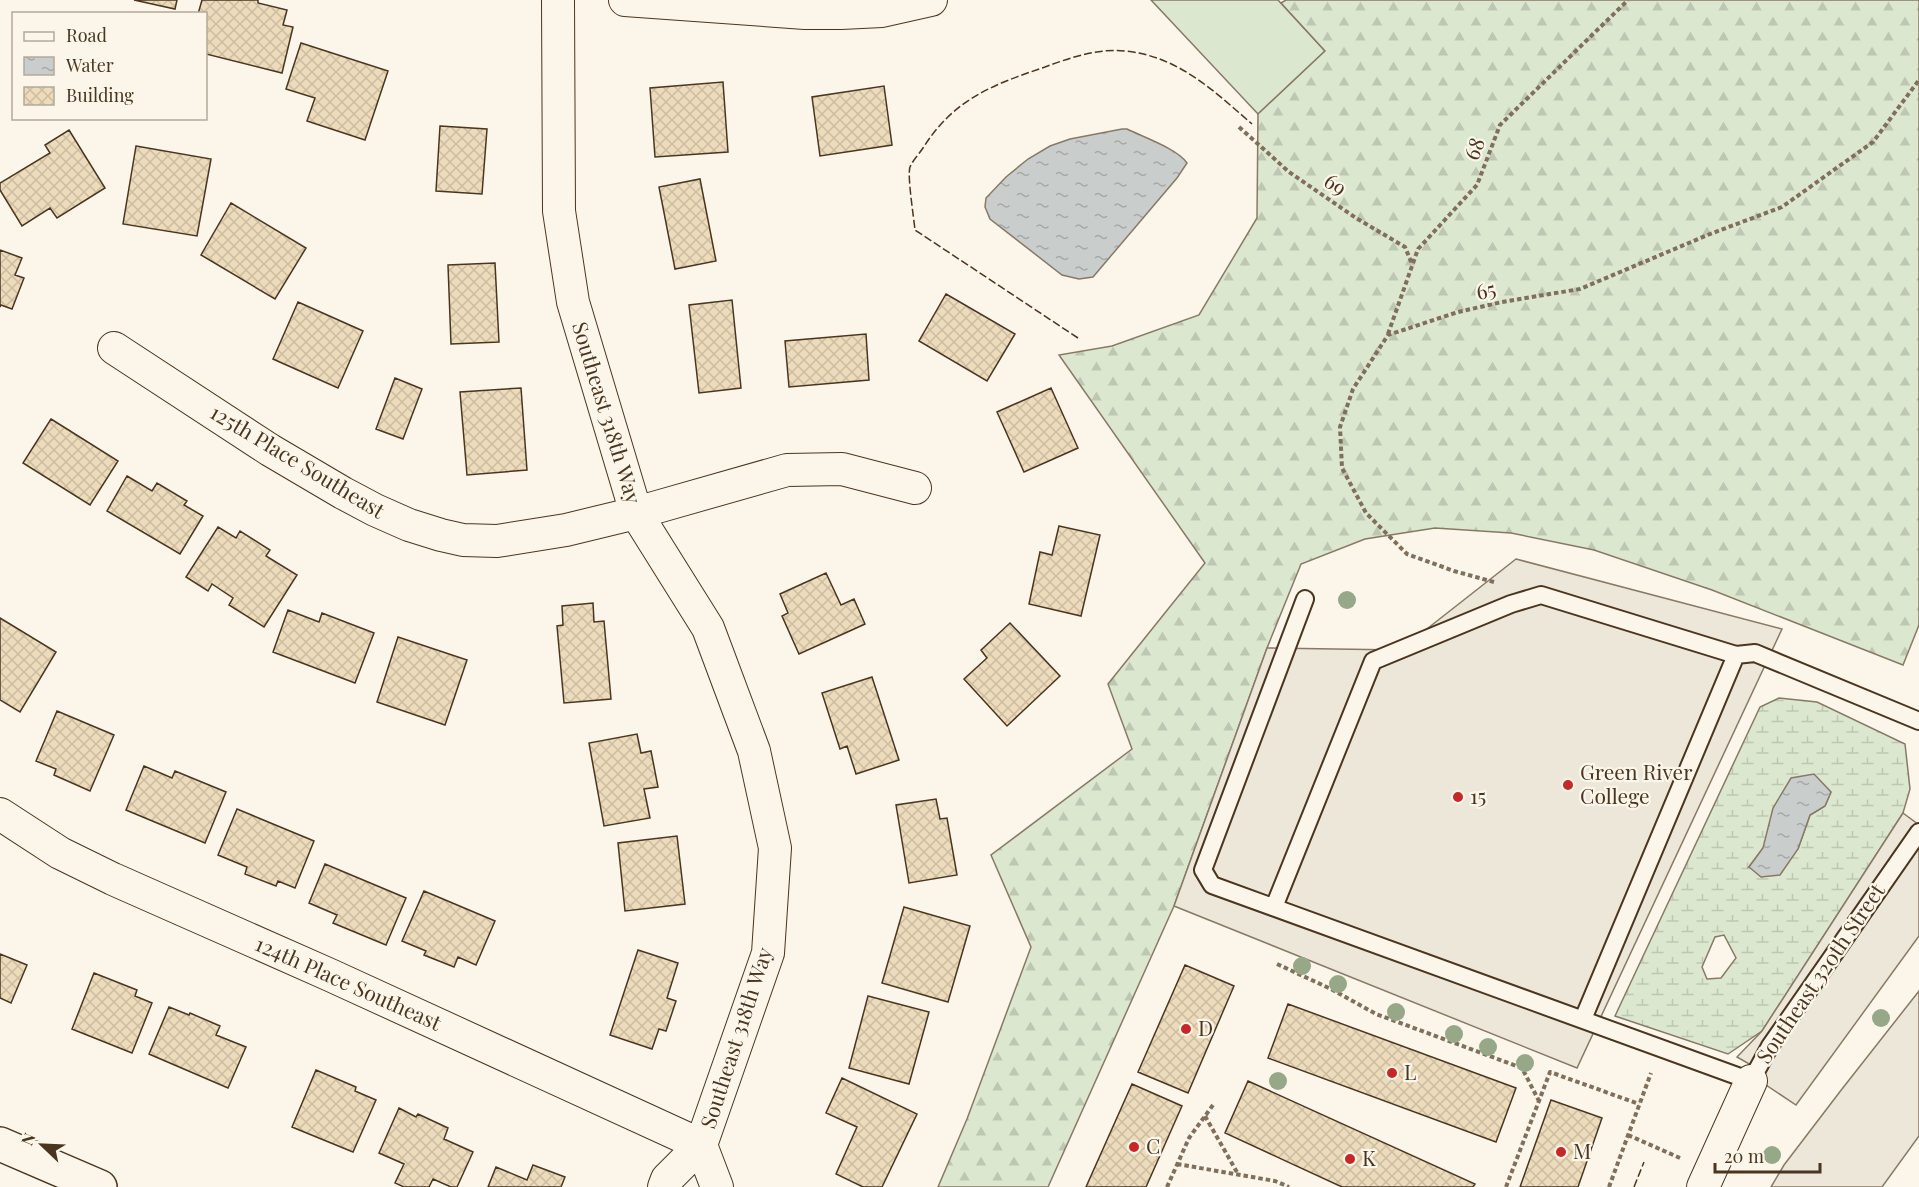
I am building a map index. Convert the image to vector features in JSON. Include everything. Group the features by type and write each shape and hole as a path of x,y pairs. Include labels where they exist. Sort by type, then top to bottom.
{"street":[{"name":"Southeast 318th Way","path":"558,0 559,212 573,302 636,513 708,627 754,751 775,848 768,953 701,1145 667,1179 664,1187"},
{"path":"625,0 805,13 882,11 931,0"},
{"name":"125th Place Southeast","path":"114,348 270,450 325,482 384,514 426,531 463,540 497,541 566,530 636,513 786,470 842,469 915,488"},
{"name":"124th Place Southeast","path":"0,814 60,853 113,879 330,975 701,1145"},
{"name":"Southeast 320th Street","path":"1706,1179 1751,1081"},
{"path":"0,1144 100,1187"},
{"name":"Southeast 318th Way","path":"701,1145 717,1187"}],"lane":[{"path":"1274,907 1374,661 1511,604 1541,595 1736,656 1755,653 1919,721"},
{"path":"1305,599 1203,870 1212,885 1751,1081"},
{"path":"1583,1019 1736,656"},
{"name":"Southeast 320th Street","path":"1751,1081 1770,1046 1919,832"}],"path":[{"name":"68","path":"1388,334 1418,249 1477,185 1500,125 1628,0"},
{"name":"65","path":"1388,334 1458,312 1580,289 1710,234 1782,207 1873,142 1919,80"},
{"name":"69","path":"1239,127 1289,172 1356,218 1405,247 1412,264"},
{"path":"1388,334 1353,389 1340,427 1342,468 1366,513 1407,554 1454,571 1541,595"},
{"path":"1277,964 1331,989 1376,1014 1522,1068 1539,1101"},
{"path":"1609,1187 1661,1048"},
{"path":"1506,1187 1550,1072 1640,1104"},
{"path":"1167,1187 1189,1138 1213,1105"},
{"path":"1205,1116 1238,1174"},
{"path":"1628,1135 1706,1179"},
{"path":"1177,1164 1275,1180 1289,1187"}],"green space":[{"path":"1151,0 1278,0 1325,51 1258,114"},
{"path":"1286,0 1919,0 1919,625 1903,665 1712,590 1594,550 1511,533 1435,528 1365,539 1301,564 1267,648 1174,906 1048,1187 938,1187 967,1119 1031,947 991,855 1132,749 1108,684 1205,563 1059,355 1112,346 1199,315 1257,218 1258,114 1325,51 1281,3"},
{"path":"1779,698 1817,702 1905,744 1910,789 1903,813 1762,1031 1728,1054 1615,1016 1760,707","holes":["1831,792 1825,806 1810,815 1798,849 1749,867 1763,848","1724,935 1736,958 1721,978 1707,979 1702,967 1715,937"]}],"shaded area":[{"name":"15","path":"1516,559 1782,629 1577,1068 1174,906 1267,648 1400,650"},
{"path":"1903,813 1919,825 1919,936 1796,1105 1766,1085 1753,1066 1737,1057 1762,1031"},
{"path":"1919,991 1919,1136 1882,1187 1771,1187 1784,1165"}],"water":[{"path":"1127,129 1168,148 1187,163 1177,178 1093,277 1079,279 1062,275 990,219 985,207 986,198 1028,159 1050,146 1070,139"},
{"path":"1814,774 1831,792 1825,806 1810,815 1798,849 1780,875 1761,877 1749,867 1763,848 1773,808 1791,778"}],"building":[{"path":"134,0 177,0 175,9"},
{"path":"202,0 258,0 258,3 287,10 283,25 293,27 282,73 207,54 207,12 199,12"},
{"path":"301,43 388,71 365,140 307,121 315,98 286,89"},
{"path":"723,82 728,152 655,157 650,88"},
{"path":"884,86 892,145 820,156 812,97"},
{"path":"440,126 487,129 482,194 436,191"},
{"path":"69,130 105,188 57,218 50,208 22,226 0,190 0,183 50,153 45,145"},
{"path":"136,146 211,159 197,236 123,224"},
{"path":"700,179 716,261 675,269 659,187"},
{"path":"231,203 306,248 275,299 201,255"},
{"path":"0,250 22,258 15,275 24,278 12,309 1,305 0,307"},
{"path":"495,263 499,342 451,344 448,265"},
{"path":"946,294 1015,334 987,381 919,341"},
{"path":"732,300 741,388 699,393 689,305"},
{"path":"298,302 363,331 338,388 273,359"},
{"path":"866,334 869,380 789,387 785,341"},
{"path":"395,378 422,389 403,439 376,429"},
{"path":"521,388 527,470 467,475 460,392"},
{"path":"1051,388 1078,448 1024,472 997,412"},
{"path":"51,419 118,461 90,505 23,463"},
{"path":"127,476 152,491 157,483 187,501 184,505 203,516 180,554 107,511"},
{"path":"1059,526 1100,535 1081,616 1029,604 1040,552 1052,555"},
{"path":"218,527 236,538 240,531 270,550 266,556 297,575 264,627 229,605 233,598 212,584 208,591 186,577"},
{"path":"826,573 841,605 854,599 865,624 799,654 782,616 788,613 780,594"},
{"path":"593,603 594,622 604,621 611,699 564,703 557,626 563,625 562,606"},
{"path":"288,610 319,622 322,613 374,633 355,683 273,652"},
{"path":"0,618 56,652 20,712 0,700"},
{"path":"1010,623 1060,676 1007,726 964,679 987,658 981,650"},
{"path":"398,637 467,660 445,725 377,702"},
{"path":"872,677 899,760 856,774 847,746 840,749 822,693"},
{"path":"57,711 114,735 90,791 54,775 56,769 36,761"},
{"path":"637,734 641,753 651,751 658,787 644,789 650,818 604,826 589,743"},
{"path":"144,766 172,778 175,771 226,792 205,843 126,810"},
{"path":"936,799 940,819 947,818 957,875 909,883 896,805"},
{"path":"237,809 314,841 295,888 278,881 276,886 245,874 247,867 218,855"},
{"path":"677,836 685,904 625,911 618,843"},
{"path":"325,864 406,898 386,945 333,923 337,915 309,903"},
{"path":"424,891 495,921 476,965 458,957 454,967 424,955 426,951 402,941"},
{"path":"904,907 970,926 948,1002 882,983"},
{"path":"638,950 678,963 667,998 676,1001 666,1031 659,1029 652,1049 610,1035"},
{"path":"0,954 27,965 11,1003 0,998"},
{"name":"D","path":"1185,965 1234,986 1188,1093 1138,1072"},
{"path":"94,973 137,990 135,996 152,1003 132,1053 72,1029"},
{"path":"868,996 929,1012 909,1084 849,1068"},
{"name":"L","path":"1288,1004 1516,1088 1496,1142 1268,1058"},
{"path":"169,1007 220,1026 216,1035 246,1047 228,1088 149,1054"},
{"path":"316,1070 356,1087 355,1091 376,1100 353,1152 292,1127"},
{"path":"842,1078 917,1114 882,1187 863,1187 836,1174 857,1127 826,1113"},
{"name":"K","path":"1248,1081 1475,1184 1473,1187 1342,1187 1225,1133"},
{"name":"C","path":"1132,1084 1182,1106 1146,1187 1086,1187"},
{"name":"M","path":"1551,1100 1602,1118 1578,1187 1520,1187"},
{"path":"399,1108 416,1117 418,1114 448,1128 444,1139 473,1152 457,1187 451,1187 433,1179 429,1187 404,1187 395,1183 404,1164 379,1153"},
{"path":"533,1165 565,1177 561,1187 488,1187 496,1167 527,1180"}],"fence":[{"path":"1078,338 915,230 910,167 935,131 961,106 1008,80 1074,57 1115,50 1144,54 1178,68 1224,99 1252,124"},
{"path":"1634,1187 1644,1162"}],"place":[{"name":"Green River College","path":"1568,785"},
{"name":"15","path":"1458,797"},
{"name":"D","path":"1186,1029"},
{"name":"L","path":"1392,1073"},
{"name":"C","path":"1134,1147"},
{"name":"M","path":"1561,1152"},
{"name":"K","path":"1350,1159"}]}
